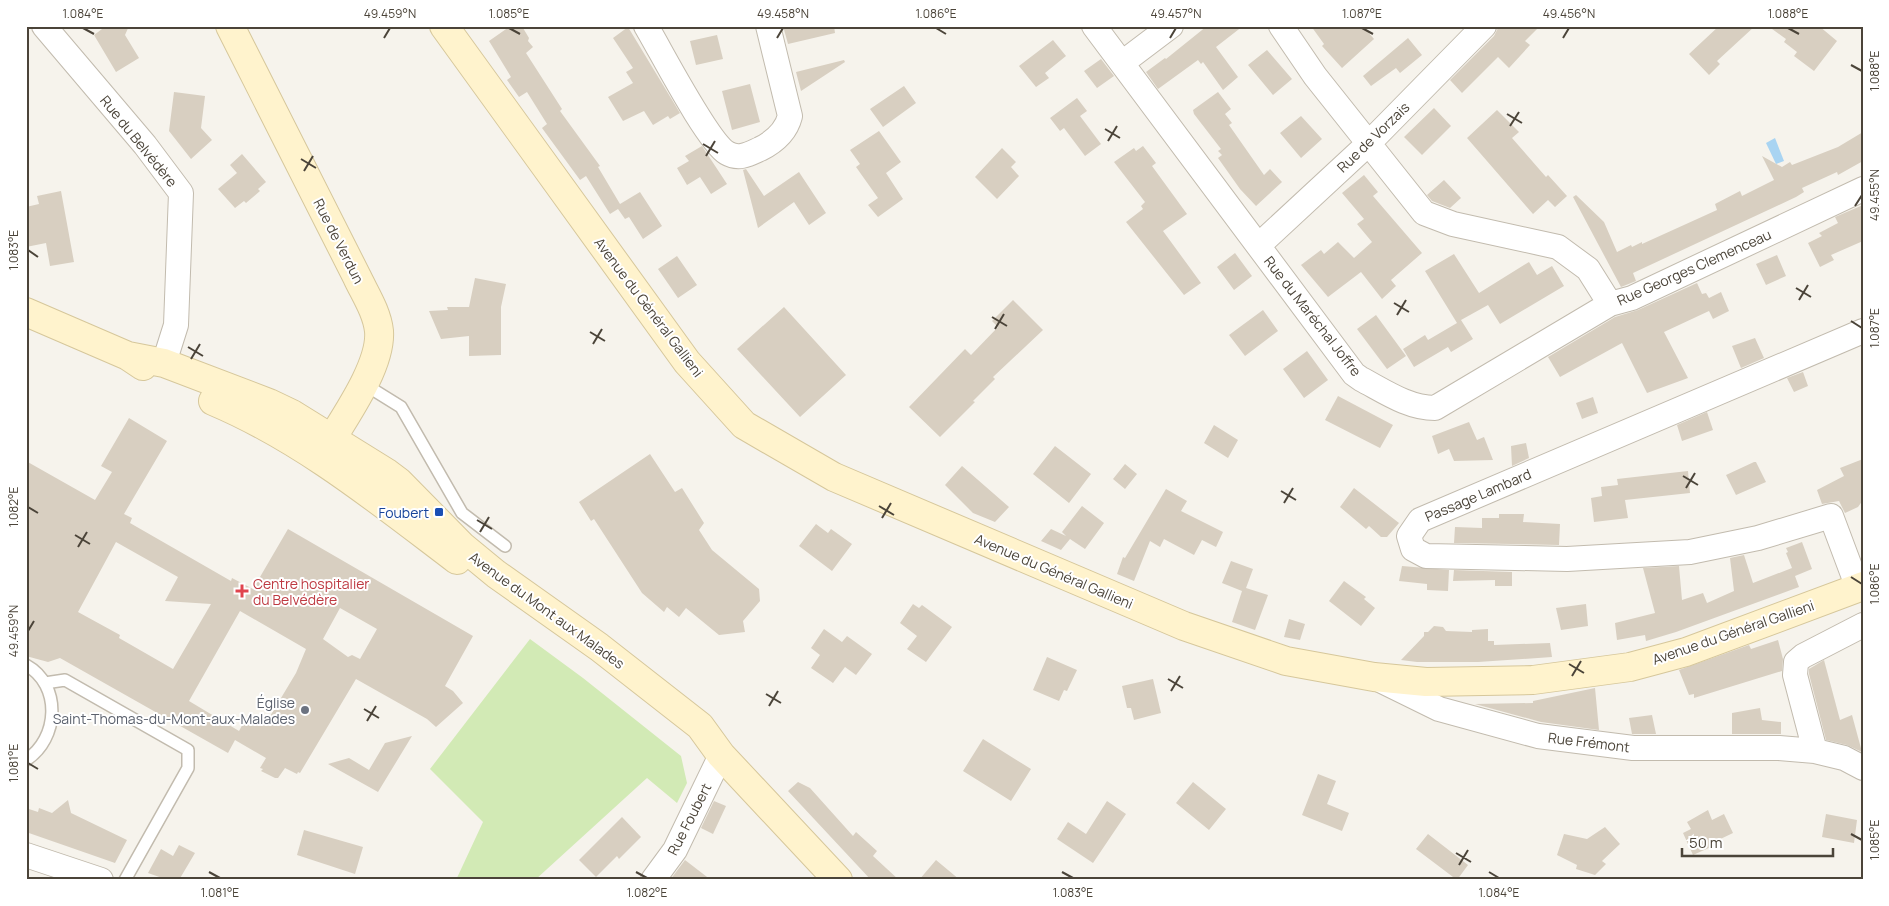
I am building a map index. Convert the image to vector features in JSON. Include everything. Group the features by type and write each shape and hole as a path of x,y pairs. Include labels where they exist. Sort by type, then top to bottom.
{"street":[{"name":"Rue du Belvédère","path":"44,26 145,145 181,192 176,325 164,363"},
{"name":"Rue de Verdun","path":"230,26 375,314 379,331 377,352 363,384 326,448"},
{"path":"646,26 710,134 727,153 743,156 778,138 788,125 790,116 768,26"},
{"name":"Rue du Maréchal Joffre","path":"1094,26 1354,374 1419,407 1434,408 1444,404 1610,304"},
{"path":"1122,63 1171,26"},
{"name":"Rue Georges Clemenceau","path":"1281,26 1315,76 1424,213 1453,224 1558,247 1588,269 1610,304 1632,298 1863,189"},
{"name":"Rue de Vorzais","path":"1259,245 1368,144 1484,26"},
{"name":"Avenue du Général Gallieni","path":"447,28 688,362 744,425 834,477 1184,626 1286,660 1374,677 1426,682 1480,683 1533,680 1630,667 1686,652 1860,587"},
{"name":"Avenue du Mont aux Malades","path":"26,312 128,356 153,372 399,482 462,546 496,574 658,691 700,726 721,755 838,880"},
{"name":"Passage Lambard","path":"1860,587 1831,516 1758,538 1690,552 1567,559 1426,556 1413,549 1410,536 1420,520 1863,331"},
{"name":"Avenue du Mont aux Malades","path":"128,356 164,363 292,414 326,448 544,629 691,739 721,755"},
{"path":"1815,751 1795,675 1796,662 1803,656 1863,625"},
{"name":"Rue Frémont","path":"1374,677 1439,709 1538,736 1633,748 1779,748 1815,751 1844,758 1863,768"},
{"name":"Rue Foubert","path":"653,880 676,850 721,755"},
{"path":"26,855 101,880"}],"lane":[{"path":"363,384 401,407 462,513 505,546"},
{"path":"26,664 44,683 52,701 52,721 46,740 33,756 26,760"},
{"path":"44,683 65,680 188,750 188,768 124,880"}],"green space":[{"path":"530,639 583,678 681,756 687,783 677,803 647,778 535,880 497,880 493,877 490,880 456,880 483,822 430,769"}],"water":[{"path":"1775,138 1784,161 1776,164 1766,143"}],"building":[{"path":"106,26 129,26 125,35 139,58 116,72 94,35"},
{"path":"783,26 834,26 835,33 788,44"},
{"path":"1207,26 1243,26 1216,47 1238,77 1223,90 1203,62 1201,64 1198,60 1158,89 1146,72 1166,59"},
{"path":"1311,26 1363,26 1374,39 1342,68 1322,46 1324,44"},
{"path":"1499,26 1540,26 1525,41 1530,45 1509,68 1498,57 1462,93 1450,80 1494,36"},
{"path":"1719,26 1755,26 1717,61 1720,64 1709,75 1689,54"},
{"path":"1768,26 1819,26 1837,41 1814,71 1794,56 1797,52 1784,42 1786,39"},
{"path":"509,27 523,28 529,38 528,41 533,47 526,53 562,109 560,111 600,166 598,167 620,204 640,192 662,226 643,239 629,217 625,219 618,209 610,214 586,176 580,180 542,128 547,124 527,92 519,97 507,80 511,77 489,41"},
{"path":"628,27 680,113 670,119 668,116 653,125 644,111 623,121 608,97 633,83 626,72 633,68 613,38"},
{"path":"717,35 723,59 696,65 690,41"},
{"path":"1408,38 1422,55 1400,73 1396,68 1371,86 1363,76"},
{"path":"1053,40 1066,56 1045,73 1049,78 1036,87 1019,66"},
{"path":"1267,50 1292,79 1273,95 1248,65"},
{"path":"1101,59 1114,76 1097,88 1084,71"},
{"path":"844,60 845,62 801,91 796,72"},
{"path":"750,84 760,122 732,130 722,91"},
{"path":"904,86 916,103 883,127 870,109"},
{"path":"174,92 205,96 201,128 212,140 191,159 169,131"},
{"path":"1218,92 1231,109 1225,114 1232,123 1229,125 1264,175 1270,169 1282,182 1256,206 1240,189 1218,158 1222,155 1218,151 1221,149 1194,114 1193,110"},
{"path":"1077,98 1087,111 1080,116 1101,144 1085,156 1064,128 1060,131 1050,118"},
{"path":"1434,108 1451,126 1422,155 1404,137"},
{"path":"1497,110 1519,132 1512,138 1546,177 1548,175 1567,196 1555,207 1548,200 1533,214 1467,138"},
{"path":"1301,116 1322,139 1301,158 1280,133"},
{"path":"879,131 901,162 886,173 903,199 878,217 868,205 878,198 856,167 860,164 850,150"},
{"path":"1863,132 1863,161 1838,175 1837,172 1802,188 1804,192 1796,197 1633,273 1636,281 1621,287 1573,197 1576,195 1604,222 1617,252 1631,245 1632,247 1642,242 1642,244 1717,210 1715,204 1740,191 1742,196 1774,180 1762,156 1782,167 1790,162 1792,165 1838,147"},
{"path":"702,146 727,184 711,194 700,177 687,185 677,168 689,161 685,156"},
{"path":"1143,146 1156,163 1152,166 1187,214 1163,231 1201,283 1184,295 1126,222 1143,209 1141,206 1145,202 1114,162 1134,148 1136,151"},
{"path":"1002,148 1016,162 1011,167 1019,176 997,199 975,177"},
{"path":"242,154 266,182 258,189 260,191 246,203 244,201 235,208 218,189 237,173 230,165"},
{"path":"746,169 764,196 799,172 826,213 809,225 794,202 758,228 743,170"},
{"path":"1364,175 1378,192 1373,196 1422,253 1391,280 1396,286 1382,299 1361,272 1328,297 1301,265 1321,250 1324,254 1338,242 1354,258 1372,242 1357,224 1364,219 1342,193"},
{"path":"1444,180 1461,198 1450,208 1432,201 1427,195"},
{"path":"61,191 74,262 50,266 46,243 26,247 26,207 39,204 37,196"},
{"path":"1863,205 1863,241 1831,255 1834,260 1820,267 1808,243 1822,236 1819,233 1838,223 1835,217"},
{"path":"1235,253 1252,276 1234,290 1217,267"},
{"path":"1454,254 1479,293 1529,262 1537,275 1552,266 1564,286 1500,324 1488,305 1461,320 1473,339 1451,352 1448,347 1414,367 1403,349 1425,335 1428,340 1457,323 1425,271"},
{"path":"1777,255 1786,276 1766,285 1756,264"},
{"path":"677,256 697,285 678,298 658,269"},
{"path":"475,278 506,284 501,307 501,355 469,356 469,336 441,339 429,311 448,310 447,307 469,307"},
{"path":"1697,283 1702,294 1706,293 1709,298 1721,292 1729,311 1713,319 1709,311 1664,332 1688,378 1647,393 1622,343 1560,377 1548,357 1615,317 1638,310"},
{"path":"1013,300 1043,330 993,377 995,379 973,401 975,402 940,437 909,407 965,349 971,355 998,327 992,321"},
{"path":"784,307 846,375 800,417 737,349"},
{"path":"1263,310 1278,331 1245,356 1229,335"},
{"path":"1376,315 1406,356 1387,369 1357,329"},
{"path":"1755,338 1764,358 1741,368 1732,346"},
{"path":"1307,351 1328,380 1304,398 1283,369"},
{"path":"1803,372 1808,386 1794,392 1787,378"},
{"path":"1338,396 1393,425 1380,448 1325,420"},
{"path":"1593,397 1598,413 1582,419 1576,403"},
{"path":"1707,412 1713,430 1682,441 1677,425"},
{"path":"129,418 167,441 124,514 132,518 130,523 231,581 232,578 253,589 288,529 473,636 445,686 453,691 463,703 436,727 427,719 356,679 300,773 298,772 297,774 285,768 278,778 275,778 261,771 263,769 260,768 266,758 235,740 228,753 60,658 48,662 26,656 26,461 95,500 112,472 101,466","holes":["116,542 178,577 165,601 211,604 173,669 119,638 120,635 78,612","340,608 377,629 360,659 352,655 348,657 323,639","240,611 306,649 296,673 266,723 249,713 239,731 189,701"]},
{"path":"1469,422 1477,440 1484,437 1493,460 1454,461 1449,449 1438,454 1432,436"},
{"path":"1214,425 1238,440 1228,458 1204,443"},
{"path":"1526,443 1529,458 1512,466 1511,446"},
{"path":"1055,446 1091,474 1069,503 1033,474"},
{"path":"650,454 675,492 682,488 704,523 699,530 712,550 759,589 760,601 743,621 745,632 719,635 686,608 679,617 667,607 664,612 642,593 594,519 591,521 579,502"},
{"path":"1863,459 1863,500 1858,507 1845,513 1839,501 1822,504 1817,490 1844,476 1840,468"},
{"path":"1756,462 1766,482 1736,495 1726,475"},
{"path":"1125,464 1137,474 1125,489 1113,479"},
{"path":"962,466 1009,507 995,522 973,513 945,485"},
{"path":"1688,471 1690,493 1625,500 1628,518 1594,522 1591,498 1602,496 1601,487 1618,485 1617,479"},
{"path":"1354,488 1399,523 1387,537 1381,537 1369,526 1366,529 1340,507"},
{"path":"1166,489 1187,501 1181,511 1223,532 1216,547 1202,540 1194,555 1164,539 1160,547 1150,541 1134,581 1117,574 1123,557 1125,558"},
{"path":"1082,506 1104,523 1085,549 1070,539 1061,550 1041,541 1051,529 1066,536 1062,532"},
{"path":"1499,514 1524,514 1523,522 1560,524 1559,545 1454,543 1455,527 1482,528 1482,518 1499,518"},
{"path":"816,524 828,533 831,529 852,544 832,571 799,546"},
{"path":"1802,542 1812,569 1795,576 1799,587 1646,641 1645,635 1617,640 1615,623 1655,613 1643,568 1679,566 1682,600 1703,593 1707,603 1734,591 1730,558 1744,555 1753,583 1792,568 1786,548"},
{"path":"1231,561 1253,569 1246,588 1268,595 1255,630 1232,622 1242,591 1222,583"},
{"path":"1402,566 1449,570 1448,591 1427,590 1427,584 1399,581"},
{"path":"1454,570 1512,572 1512,586 1495,586 1495,580 1453,581"},
{"path":"1344,581 1366,597 1364,599 1375,608 1361,626 1329,601"},
{"path":"913,604 919,608 922,605 952,627 926,662 907,649 917,636 900,623"},
{"path":"1586,604 1588,626 1561,630 1556,608"},
{"path":"1289,619 1305,624 1300,640 1284,637"},
{"path":"1434,626 1443,627 1446,631 1472,632 1472,630 1488,629 1488,641 1494,641 1494,645 1550,643 1552,657 1478,662 1417,662 1401,660 1424,636 1424,632 1428,632"},
{"path":"824,629 842,642 847,636 872,654 856,675 845,667 833,683 811,668 820,655 811,648"},
{"path":"1778,640 1783,659 1782,671 1694,698 1694,694 1689,695 1679,670 1749,645 1751,649"},
{"path":"1047,657 1077,670 1067,691 1064,690 1059,701 1033,690"},
{"path":"1824,660 1840,720 1852,715 1862,752 1847,745 1826,740 1809,674 1809,669"},
{"path":"1153,679 1161,713 1134,720 1131,708 1127,708 1122,686"},
{"path":"1595,688 1599,730 1541,722 1475,704 1533,703 1533,701"},
{"path":"1760,708 1762,720 1781,722 1781,734 1732,734 1732,713"},
{"path":"1652,715 1656,734 1632,734 1629,718"},
{"path":"412,736 378,792 328,764 349,758 369,770 385,743"},
{"path":"983,739 1031,769 1011,801 963,771"},
{"path":"1318,774 1336,781 1327,804 1349,813 1342,831 1302,815"},
{"path":"798,782 810,788 853,836 856,832 877,851 873,856 899,880 871,880 788,791"},
{"path":"1193,782 1226,809 1209,830 1176,803"},
{"path":"68,800 71,813 127,840 115,863 26,832 26,808 38,812 39,808 52,813"},
{"path":"714,801 726,806 713,834 701,828"},
{"path":"1107,801 1126,814 1093,863 1057,839 1068,822 1086,834"},
{"path":"1708,810 1712,820 1724,814 1733,833 1710,844 1711,847 1693,855 1683,833 1691,829 1687,822"},
{"path":"1826,814 1857,820 1854,843 1822,837"},
{"path":"622,817 641,837 619,859 617,856 596,877 579,860"},
{"path":"1605,827 1620,844 1602,861 1606,864 1595,875 1576,869 1577,865 1557,855 1564,834 1587,839"},
{"path":"304,830 363,847 355,874 297,855"},
{"path":"1428,834 1468,865 1457,880 1416,849"},
{"path":"179,845 195,853 179,880 168,880 148,873 161,849 173,856"},
{"path":"685,860 711,880 670,880"},
{"path":"936,860 960,880 919,880"}],"place":[{"name":"Foubert","path":"439,512"},
{"name":"Centre hospitalier du Belvédère","path":"242,591"},
{"name":"Église Saint-Thomas-du-Mont-aux-Malades","path":"305,710"}]}
